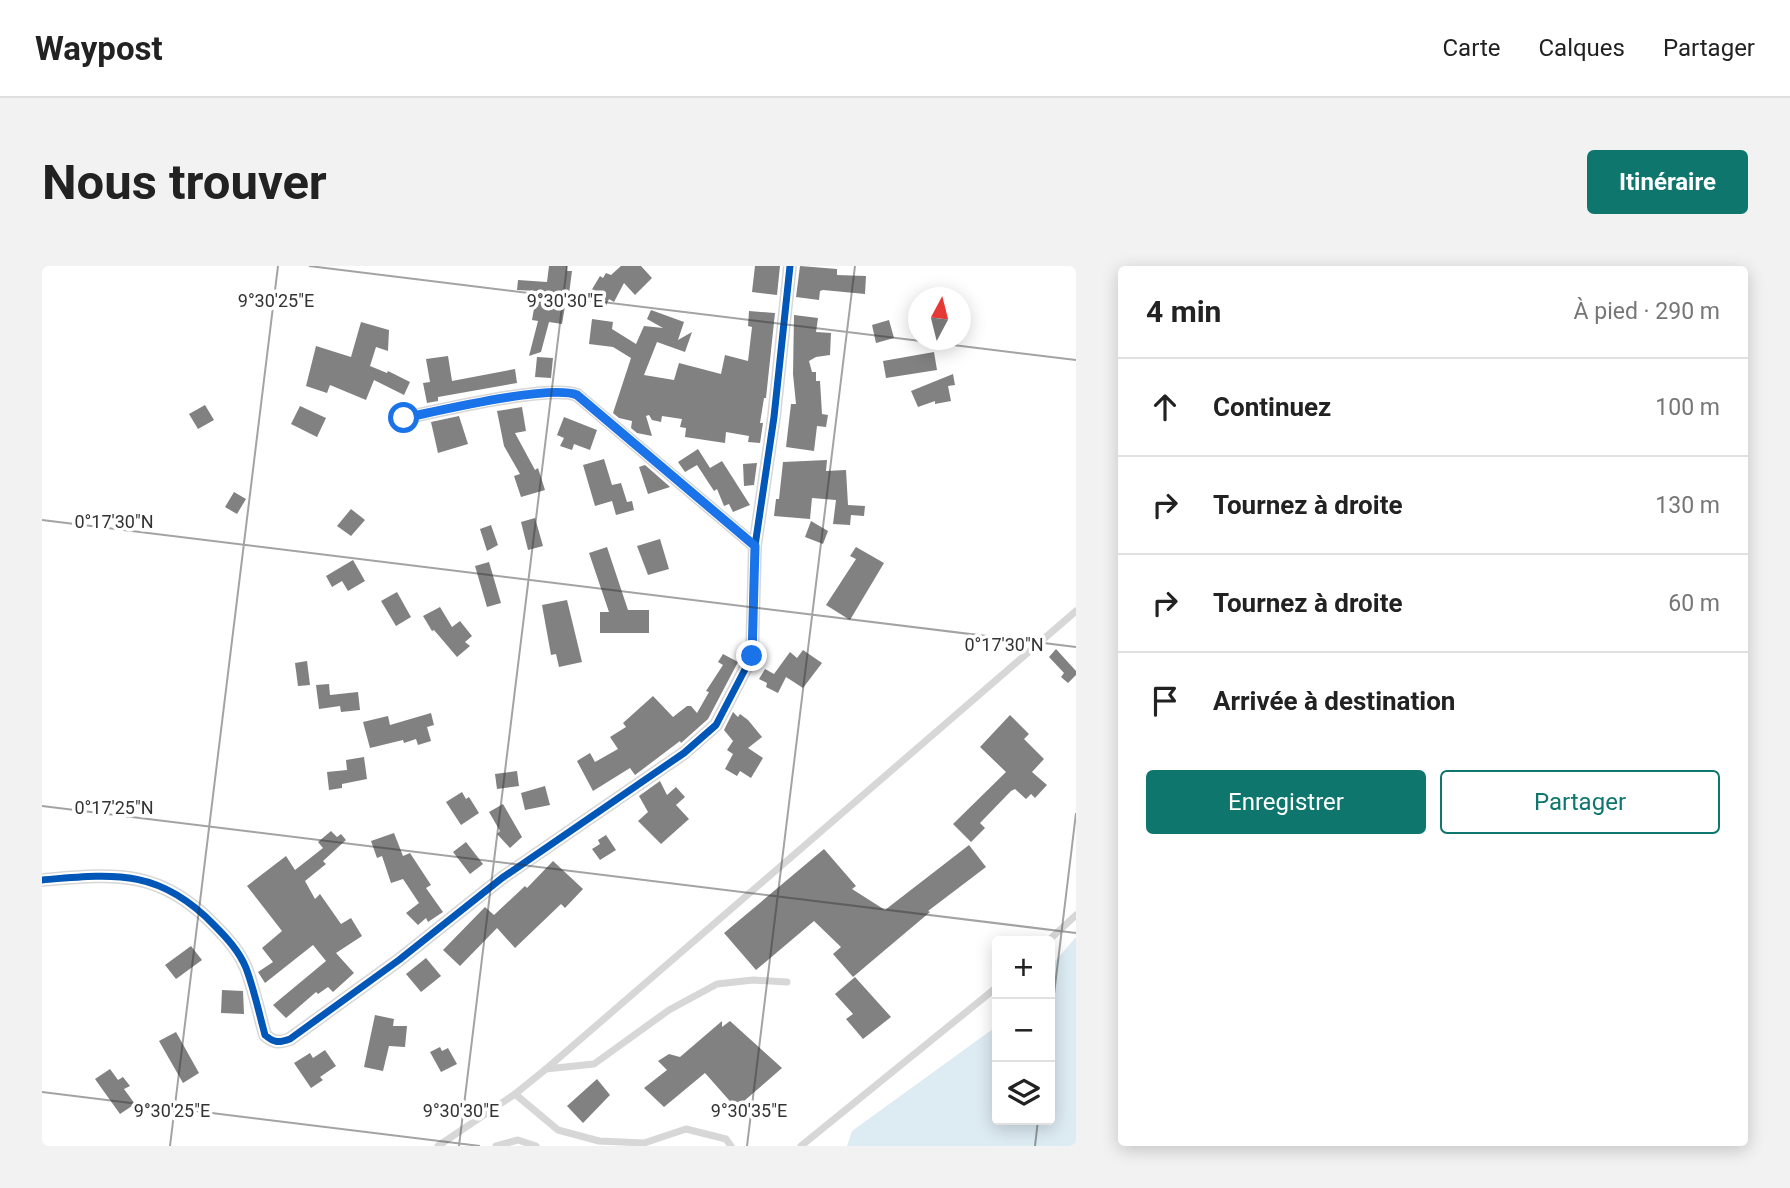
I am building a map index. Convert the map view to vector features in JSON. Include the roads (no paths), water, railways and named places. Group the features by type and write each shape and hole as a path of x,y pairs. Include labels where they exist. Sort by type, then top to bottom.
{"street":[{"path":"42,880 124,876 149,881 196,906 234,946 246,967 265,1035 280,1043 290,1039 399,960 502,878 684,753 716,724 752,656 755,546 774,417 790,266"},
{"path":"404,418 538,393 570,392 577,395 755,546"}],"lane":[{"path":"438,1146 515,1094 545,1069 1076,611"},
{"path":"1053,936 1076,915"},
{"path":"545,1069 594,1064 669,1010 718,985 753,980 787,982"},
{"path":"801,1146 992,991"},
{"path":"515,1094 558,1130 599,1141 644,1143 686,1129 726,1139 731,1146"},
{"path":"496,1146 517,1140 536,1146"}]}
